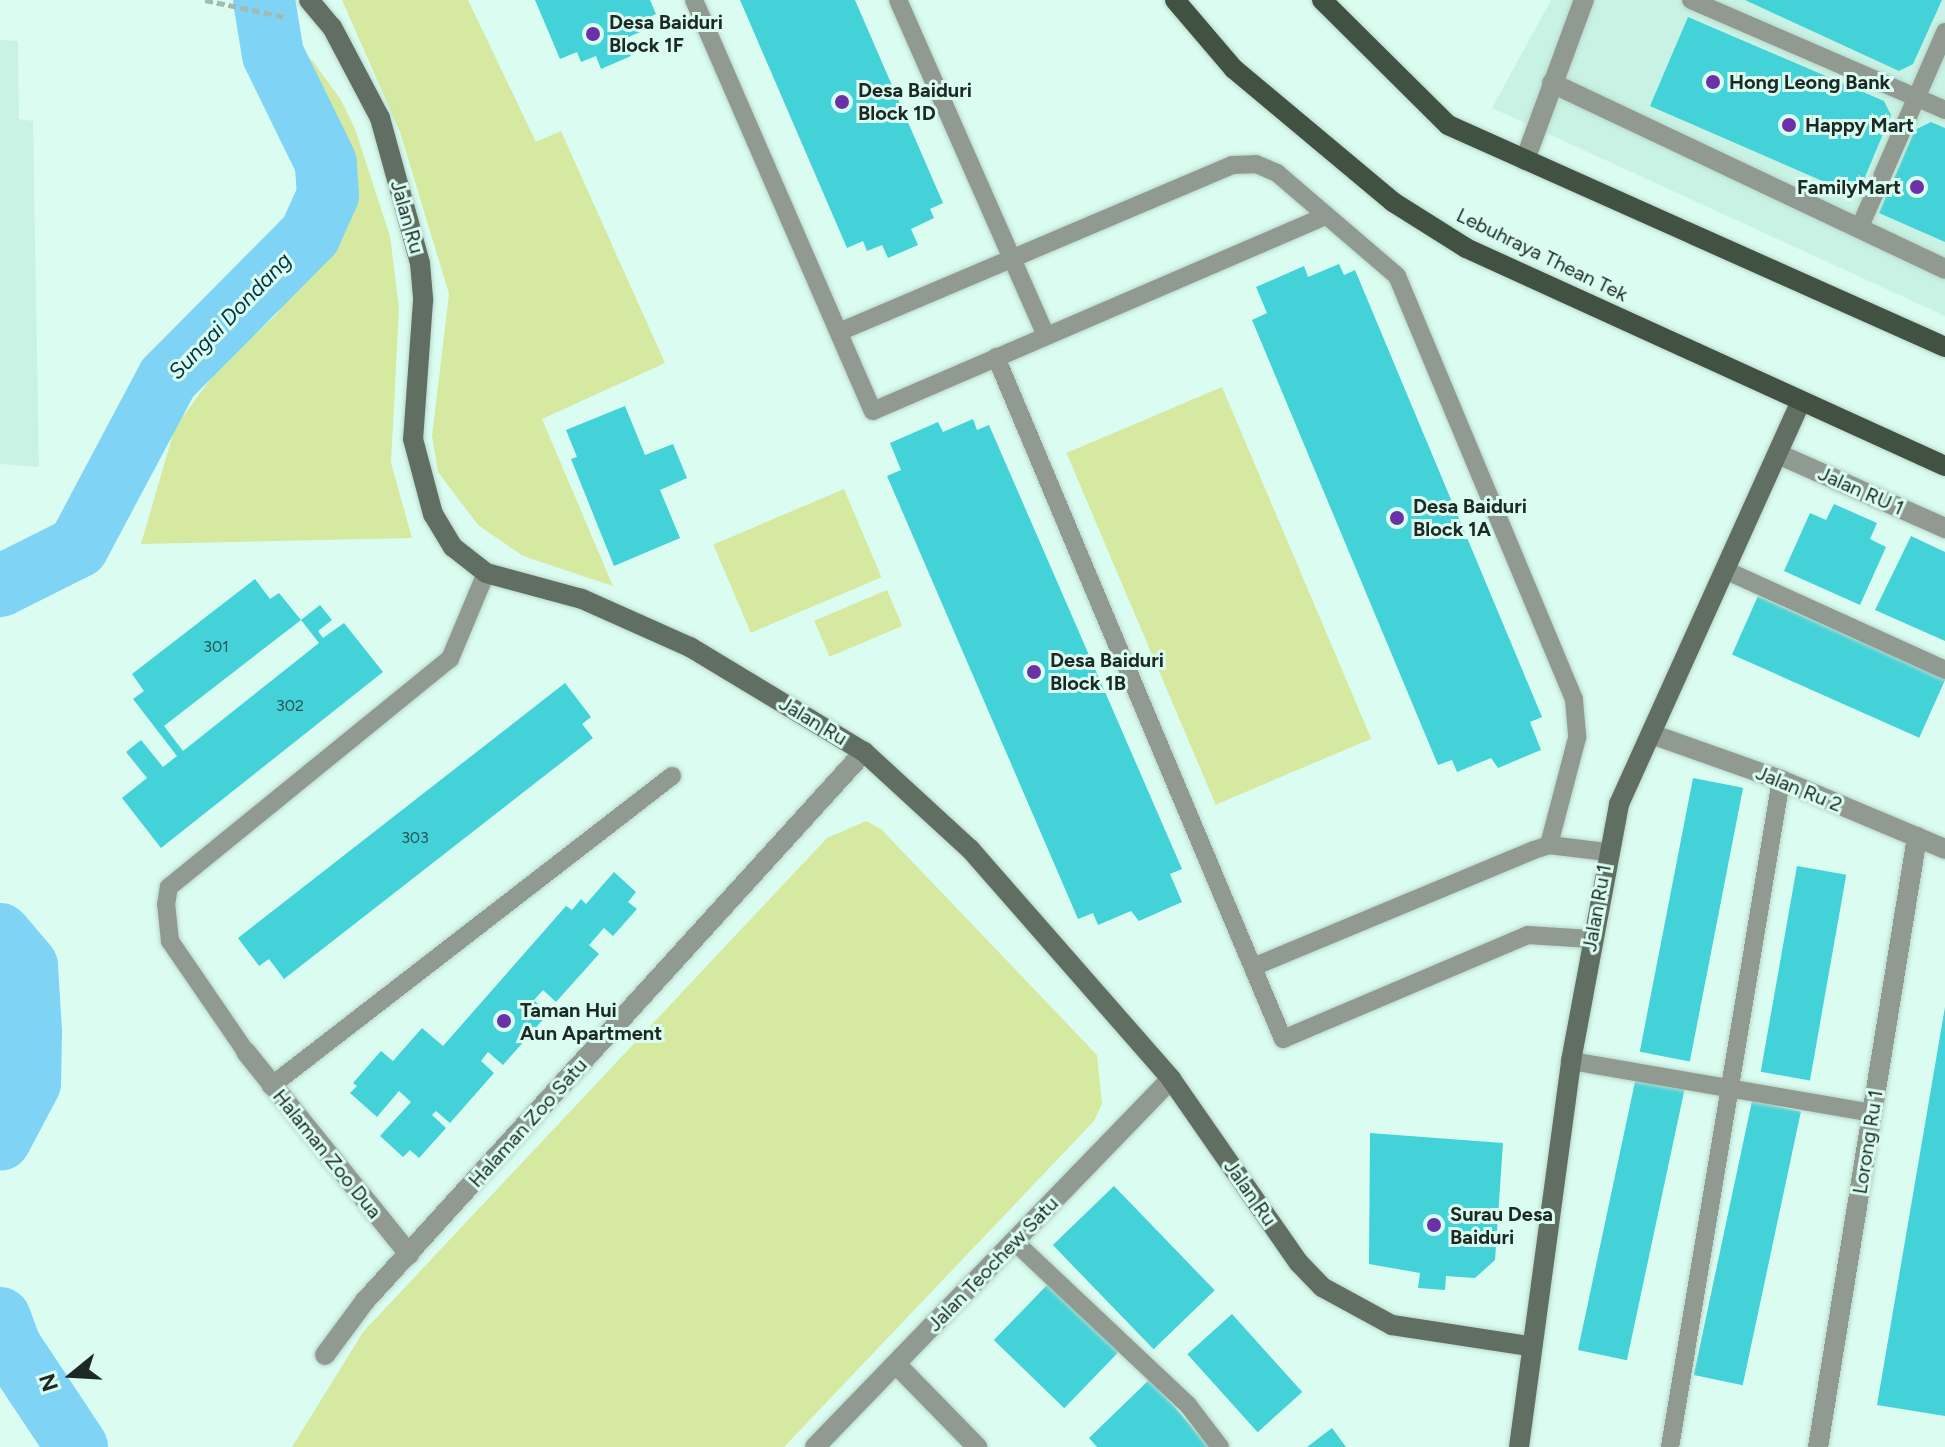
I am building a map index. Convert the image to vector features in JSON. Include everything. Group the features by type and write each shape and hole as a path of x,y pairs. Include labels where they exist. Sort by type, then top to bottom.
{"main road":[{"name":"Lebuhraya Thean Tek","path":"1175,0 1234,69 1393,202 1466,248 1800,404 1945,466"},
{"path":"1322,0 1448,125 1945,347"}],"street":[{"name":"Jalan Ru","path":"309,0 332,27 380,118 420,263 423,301 413,439 433,514 453,547 486,573 582,599 690,647 864,752 970,849 1171,1079 1299,1263 1322,1287 1392,1325 1529,1346"},
{"path":"1525,160 1584,0"},
{"path":"1552,83 1945,269"},
{"name":"Jalan Ru 1","path":"1519,1447 1529,1346 1571,1061 1607,852 1619,804 1800,404"},
{"name":"Jalan RU 1","path":"1778,454 1945,528"},
{"name":"Jalan Ru 2","path":"1651,734 1781,780 1945,849"},
{"name":"Halaman Zoo Satu","path":"325,1355 409,1254 864,752"},
{"name":"Lorong Ru 1","path":"1818,1447 1917,837"},
{"name":"Halaman Zoo Dua","path":"246,1052 409,1254"},
{"name":"Jalan Teochew Satu","path":"815,1447 1171,1079"},
{"path":"897,1365 977,1447"}],"lane":[{"path":"694,0 873,411 1325,216"},
{"path":"898,0 1046,336"},
{"path":"1691,0 1945,110"},
{"path":"1859,229 1945,32"},
{"path":"839,332 1011,257 1243,163 1277,173 1325,216 1384,260 1397,276 1574,700 1577,738 1549,845"},
{"path":"996,357 1283,1039 1528,935 1591,939"},
{"path":"1725,570 1945,670"},
{"path":"246,1052 170,941 169,887 450,659 486,573"},
{"path":"271,1086 672,776"},
{"path":"1670,1447 1781,780"},
{"path":"1253,967 1549,845 1607,852"},
{"path":"1571,1061 1872,1113"},
{"path":"1014,1241 1188,1405 1220,1447"}],"path":[{"path":"205,0 284,16"}],"shaded area":[{"path":"1551,0 1945,0 1945,316 1492,108"},
{"path":"0,40 18,41 19,119 33,121 39,467 0,464"}],"green space":[{"path":"342,0 468,0 536,142 561,131 665,363 542,419 613,586 523,556 478,525 438,472 432,436 449,294 400,132"},
{"path":"279,52 312,60 341,100 355,129 390,236 399,308 391,463 412,538 141,544 175,427 218,369 276,315 343,218 350,188 324,125"},
{"path":"1222,387 1371,739 1216,805 1066,453"},
{"path":"844,489 882,577 751,633 713,544"},
{"path":"887,590 902,626 830,657 814,621"},
{"path":"866,821 881,829 1097,1055 1102,1104 1094,1121 784,1447 292,1447 363,1332 827,838"}],"building":[{"name":"Desa Baiduri Block 1F","path":"535,0 650,0 656,14 643,20 647,29 624,39 631,56 601,69 596,56 581,62 577,52 560,59"},
{"name":"Desa Baiduri Block 1D","path":"740,0 855,0 943,203 930,209 934,218 911,229 918,245 888,258 882,245 867,251 863,241 847,248"},
{"path":"1745,0 1942,0 1913,64 1899,71"},
{"path":"1688,17 1884,101 1891,115 1857,196 1650,106"},
{"path":"1931,122 1945,128 1945,242 1879,213 1915,130"},
{"name":"Desa Baiduri Block 1A","path":"1339,264 1344,275 1355,270 1542,717 1530,722 1541,750 1498,768 1491,758 1457,772 1452,760 1438,765 1252,320 1267,313 1256,287 1304,266 1308,277"},
{"path":"625,406 645,455 673,444 687,478 660,490 680,538 614,566 571,459 577,457 566,430"},
{"name":"Desa Baiduri Block 1B","path":"973,419 977,430 989,425 1182,869 1170,874 1182,902 1139,921 1131,911 1098,925 1093,913 1078,919 887,476 901,470 890,443 938,422 943,432"},
{"path":"1834,504 1877,523 1870,539 1886,547 1860,605 1784,571 1810,513 1826,520"},
{"path":"1911,536 1945,552 1945,641 1875,610"},
{"path":"255,579 270,599 279,593 301,620 320,605 332,620 318,631 323,638 344,623 383,672 161,848 122,798 147,778 126,752 141,740 163,767 177,756 133,699 144,691 132,674","holes":["301,620 319,643 183,751 164,726"]},
{"path":"1758,596 1945,679 1919,738 1732,654"},
{"path":"565,683 591,717 582,724 593,738 284,979 269,959 259,966 238,938"},
{"path":"1693,778 1743,788 1690,1062 1640,1052"},
{"path":"1797,866 1846,875 1810,1081 1761,1072"},
{"name":"Taman Hui Aun Apartment","path":"614,872 636,892 628,902 637,909 613,936 604,928 589,945 599,954 556,1002 543,990 534,1000 548,1014 503,1065 488,1052 481,1061 494,1073 450,1123 436,1111 432,1115 446,1128 419,1158 410,1150 403,1157 380,1136 411,1102 399,1091 377,1117 350,1093 357,1086 353,1083 381,1051 393,1061 422,1028 443,1046 566,906 572,910 581,899 586,904"},
{"path":"1945,1007 1945,1416 1877,1405"},
{"path":"1636,1077 1685,1087 1627,1360 1578,1350"},
{"path":"1752,1101 1801,1111 1743,1385 1694,1375"},
{"name":"Surau Desa Baiduri","path":"1370,1133 1503,1143 1495,1260 1475,1278 1446,1276 1445,1290 1418,1288 1420,1273 1369,1264"},
{"path":"1114,1186 1215,1290 1154,1349 1053,1245"},
{"path":"1048,1284 1118,1352 1064,1408 994,1340"},
{"path":"1232,1314 1302,1392 1258,1432 1187,1354"},
{"path":"1149,1380 1209,1447 1097,1447 1089,1438"},
{"path":"1332,1428 1346,1447 1307,1447"}],"waterway":[{"name":"Sungai Dondang","path":"0,586 78,547 168,378 310,235 328,195 326,163 273,55 264,0"},
{"name":"Sungai Dondang","path":"0,934 27,966 31,1032 30,1083 0,1140"},
{"name":"Sungai Dondang","path":"0,1318 10,1346 77,1447"}],"place":[{"name":"Desa Baiduri Block 1F","path":"593,34"},
{"name":"Hong Leong Bank","path":"1713,82"},
{"name":"Desa Baiduri Block 1D","path":"842,102"},
{"name":"Happy Mart","path":"1789,125"},
{"name":"FamilyMart","path":"1917,187"},
{"name":"Desa Baiduri Block 1A","path":"1397,518"},
{"name":"Desa Baiduri Block 1B","path":"1034,672"},
{"name":"Taman Hui Aun Apartment","path":"504,1021"},
{"name":"Surau Desa Baiduri","path":"1434,1225"}]}
